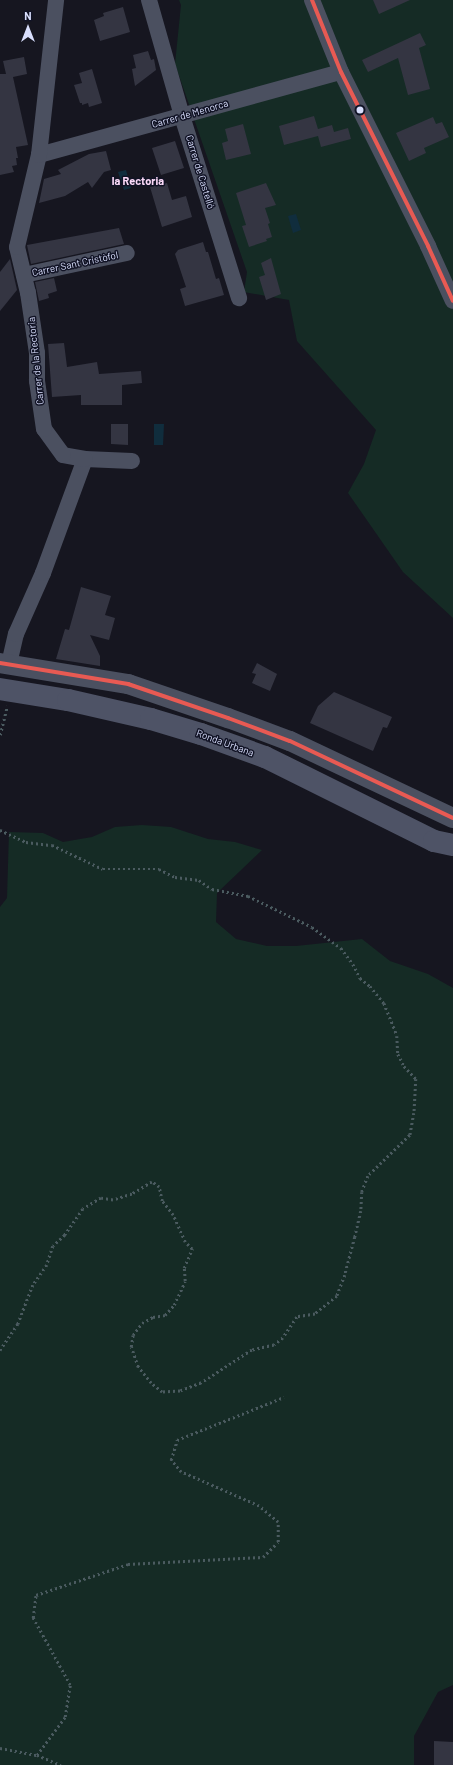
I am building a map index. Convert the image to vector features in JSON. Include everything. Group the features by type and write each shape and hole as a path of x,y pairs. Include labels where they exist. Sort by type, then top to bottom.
{"main road":[{"name":"Ronda Urbana","path":"0,689 68,700 136,715 201,734 265,757 443,843 453,859"}],"street":[{"name":"Carrer de la Rectoria","path":"56,0 39,155 17,247 24,275 37,353 37,381 44,429 63,456 85,459 132,461"},
{"name":"Carrer de Castelló","path":"149,0 182,116 239,298"},
{"path":"312,0 341,72 425,240 453,301"},
{"name":"Carrer de Menorca","path":"39,155 341,72"},
{"name":"Carrer Sant Cristòfol","path":"24,275 127,253"},
{"path":"85,459 43,573 4,663 128,684 228,718 290,741 453,818"}],"path":[{"path":"0,830 26,842 52,845 103,869 159,869 175,877 199,880 212,889 248,896 312,927 341,948 354,964 360,978 370,986 384,1003 397,1036 398,1054 404,1066 416,1079 416,1090 410,1135 368,1176 362,1192 361,1211 345,1275 336,1296 315,1314 297,1317 282,1338 274,1345 252,1350 201,1383 180,1391 162,1392 151,1383 138,1367 131,1347 133,1335 142,1323 153,1317 165,1315 174,1305 185,1282 184,1268 192,1249 185,1242 174,1215 162,1201 158,1187 152,1182 132,1194 113,1200 101,1198 83,1209 65,1235 54,1246 47,1265 33,1285 18,1324 0,1351"},
{"path":"37,1755 65,1716 70,1685 33,1618 36,1595 128,1564 263,1557 278,1542 278,1522 259,1506 181,1472 171,1460 177,1440 284,1397"},
{"path":"0,1748 37,1755 61,1765"}],"green space":[{"path":"179,0 453,0 453,618 403,572 348,493 364,464 376,430 297,341 289,300 244,292 247,272 175,64 181,5"},
{"path":"142,825 171,827 208,839 235,842 262,850 217,893 216,922 236,939 267,946 296,946 362,939 390,961 428,974 453,988 453,1685 438,1692 414,1736 414,1765 0,1765 0,907 7,898 9,832 43,833 63,842 92,837 115,827"}],"water":[{"path":"126,170 131,188 124,190 118,172"},
{"path":"296,214 301,230 293,233 288,216"},
{"path":"154,424 164,424 163,445 154,445"}],"building":[{"path":"373,0 410,0 379,14"},
{"path":"123,7 130,32 100,41 94,20 104,16 103,13"},
{"path":"420,33 426,45 419,48 430,89 408,95 398,58 368,72 362,60"},
{"path":"148,51 151,60 154,59 156,70 135,86 132,69 136,68 133,55"},
{"path":"24,57 27,74 13,77 28,145 16,147 18,158 16,158 17,165 12,166 14,172 0,175 0,74 6,74 3,61"},
{"path":"92,69 102,103 89,107 88,103 82,105 82,103 80,103 74,85 82,83 79,73"},
{"path":"314,116 318,129 332,125 334,132 348,128 351,139 321,147 318,136 284,145 279,126"},
{"path":"433,117 436,124 442,122 449,137 424,148 426,153 409,161 396,133"},
{"path":"243,124 251,154 226,160 222,143 228,141 225,129"},
{"path":"175,141 184,168 161,175 152,148"},
{"path":"106,151 111,170 104,172 92,188 88,182 65,196 39,203 44,179 61,174 58,170 89,154"},
{"path":"167,183 172,200 186,196 192,217 162,227 150,187"},
{"path":"266,183 276,205 265,208 270,223 268,224 272,237 266,239 267,241 249,247 242,226 246,225 236,193"},
{"path":"119,228 124,244 31,264 27,245"},
{"path":"203,242 206,252 208,252 216,279 219,278 224,295 185,306 180,289 186,287 175,254 178,250"},
{"path":"271,258 281,294 266,300 259,277 265,275 261,263"},
{"path":"10,259 17,290 0,311 0,272"},
{"path":"54,278 57,291 48,294 49,298 39,301 35,282"},
{"path":"64,343 67,367 97,362 99,374 141,371 142,383 122,385 122,405 81,405 81,395 52,397 48,344"},
{"path":"111,424 128,424 128,445 111,444"},
{"path":"81,587 111,596 105,615 115,618 109,640 90,635 100,656 100,666 56,659 65,629 69,630"},
{"path":"257,663 277,674 270,691 252,683 256,674 252,673"},
{"path":"334,692 392,717 387,728 383,727 373,751 310,723 318,706"},
{"path":"434,1741 453,1742 453,1765 434,1765"}],"transit line":[{"path":"312,0 341,72 428,246 453,301"},
{"path":"0,663 128,684 228,718 290,741 453,818"}],"district":[{"name":"la Rectoria","path":"138,181"}]}
